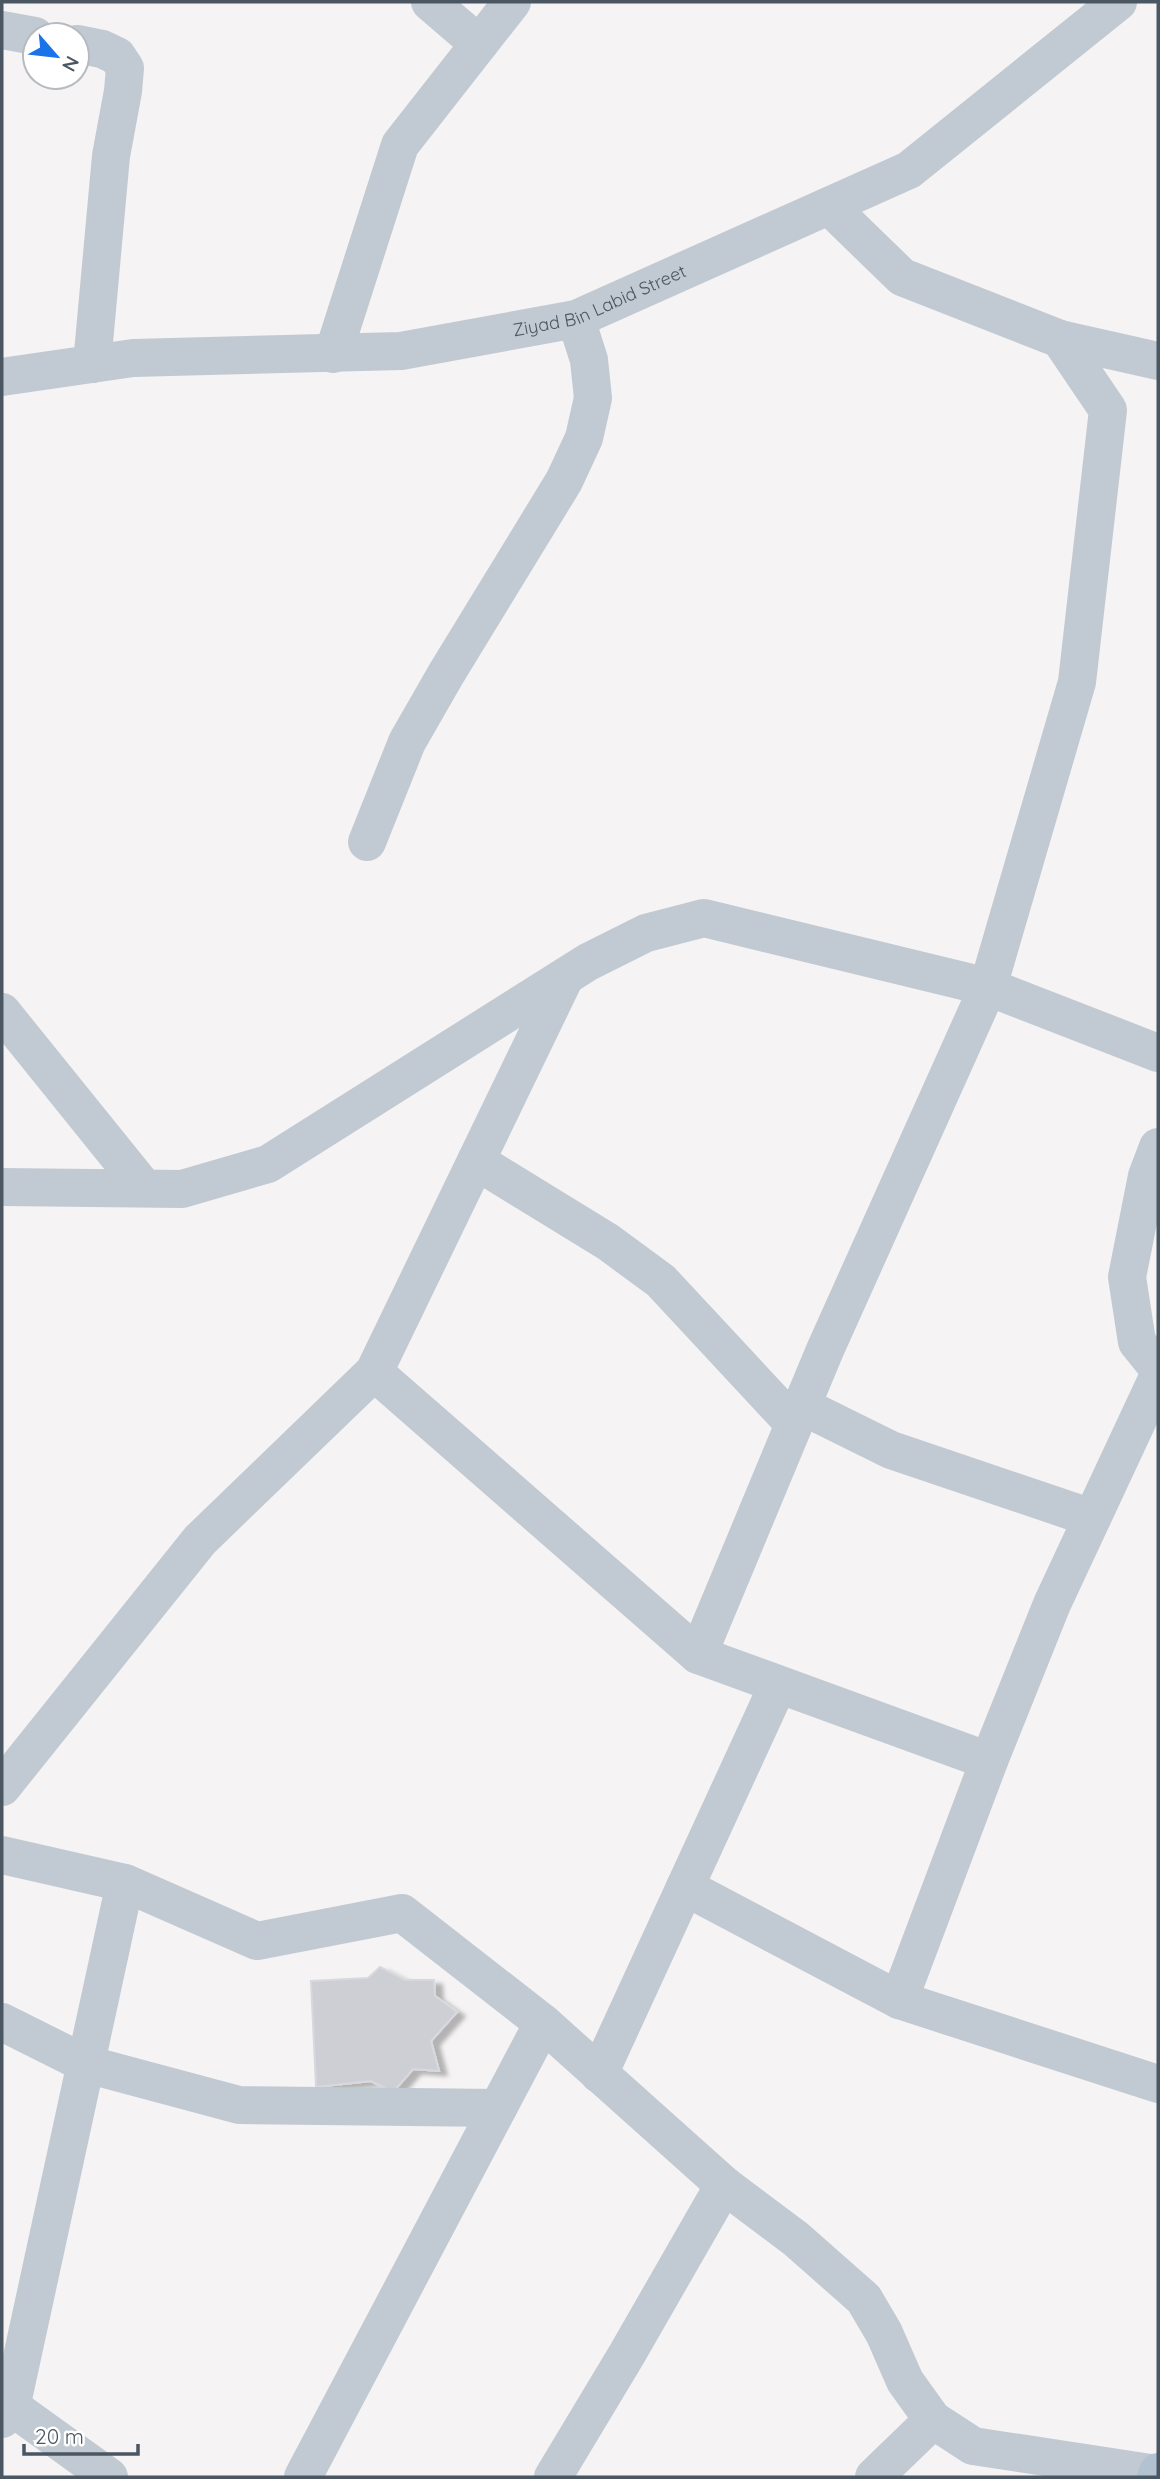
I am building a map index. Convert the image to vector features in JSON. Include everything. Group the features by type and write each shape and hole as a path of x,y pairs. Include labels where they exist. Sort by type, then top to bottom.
{"street":[{"path":"430,2 479,44"},
{"path":"333,354 400,145 512,2"},
{"name":"Ziyad Bin Labid Street","path":"2,377 133,358 401,351 576,319 909,170 1118,2"},
{"path":"2,30 21,33"},
{"path":"91,47 117,56 125,68 124,91 111,156 92,364"},
{"path":"830,206 902,277 1060,339 1158,362"},
{"path":"367,842 407,742 565,481 584,438 593,398 589,360 576,319"},
{"path":"698,1655 798,1415 988,987 1077,682 1108,410 1060,339"},
{"path":"2,1187 182,1189 268,1164 565,976 646,933 704,918 988,987 1158,1053"},
{"path":"2,1787 200,1540 374,1372 565,976"},
{"path":"2,1012 144,1188"},
{"path":"1158,1147 1147,1176 1127,1277 1137,1342 1158,1368"},
{"path":"476,1161 608,1242 662,1281 798,1415 891,1450 1092,1518"},
{"path":"374,1372 698,1655 989,1761"},
{"path":"899,2000 989,1761 1052,1604 1158,1377"},
{"path":"599,2074 778,1685"},
{"path":"2,1855 125,1883 257,1941 402,1913 543,2023 724,2185 796,2239 864,2299 884,2333 905,2381 933,2420 973,2446 1157,2475"},
{"path":"109,2477 5,2409 86,2064 125,1883"},
{"path":"685,1887 899,2000 1158,2084"},
{"path":"2,2022 86,2064 239,2105 498,2108"},
{"path":"303,2477 543,2023"},
{"path":"553,2477 724,2185"},
{"path":"874,2477 933,2420"}],"building":[{"path":"380,1967 405,1980 434,1980 435,1996 457,2012 431,2041 439,2071 413,2069 393,2092 371,2081 316,2087 311,1981 368,1978"}]}
